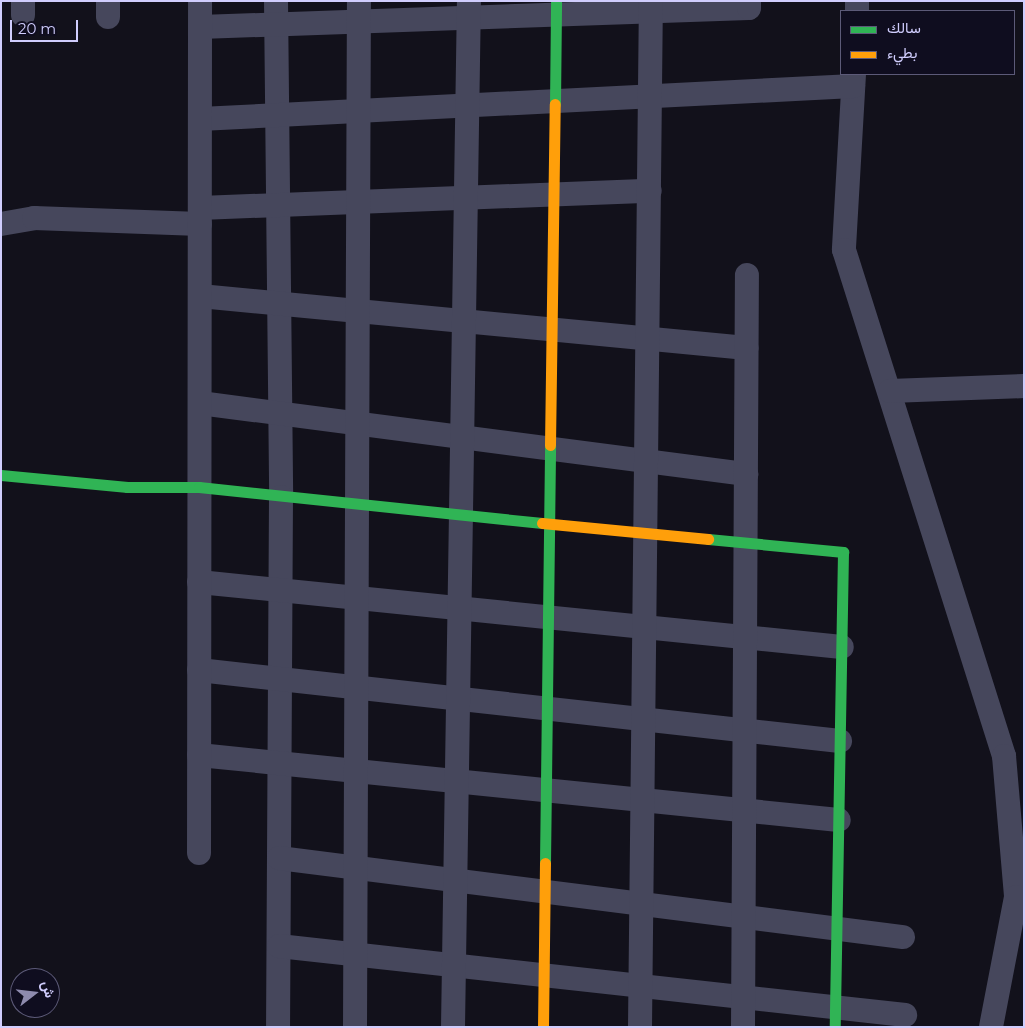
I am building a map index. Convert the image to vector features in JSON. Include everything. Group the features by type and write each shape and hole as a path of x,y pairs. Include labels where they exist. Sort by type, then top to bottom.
{"street":[{"path":"198,853 200,1"},
{"path":"276,1 281,497 278,1027"},
{"path":"200,27 276,25 358,12 651,7 749,8 749,1"},
{"path":"640,1027 649,338 651,7"},
{"path":"543,1027 556,8"},
{"path":"453,1027 469,10"},
{"path":"355,1027 358,12"},
{"path":"200,119 650,96 853,80 844,250 1014,754 1020,902 991,1027"},
{"path":"1,224 34,218 200,216 278,206 650,191"},
{"path":"743,1027 748,276"},
{"path":"200,296 747,348"},
{"path":"890,391 1021,389"},
{"path":"200,403 746,474"},
{"path":"1,475 127,486 200,487 357,505 843,552 835,1017"},
{"path":"199,582 842,647"},
{"path":"199,670 840,741"},
{"path":"199,755 839,820"},
{"path":"279,858 903,937"},
{"path":"279,946 743,997 835,1017 905,1015"}],"traffic: fast":[{"path":"555,104 556,1"},
{"path":"545,863 550,445"},
{"path":"1,475 127,487 199,487 542,523"},
{"path":"708,539 843,552 835,1027"}],"traffic: slow":[{"path":"550,445 555,104"},
{"path":"542,523 708,539"},
{"path":"543,1027 545,863"}]}
